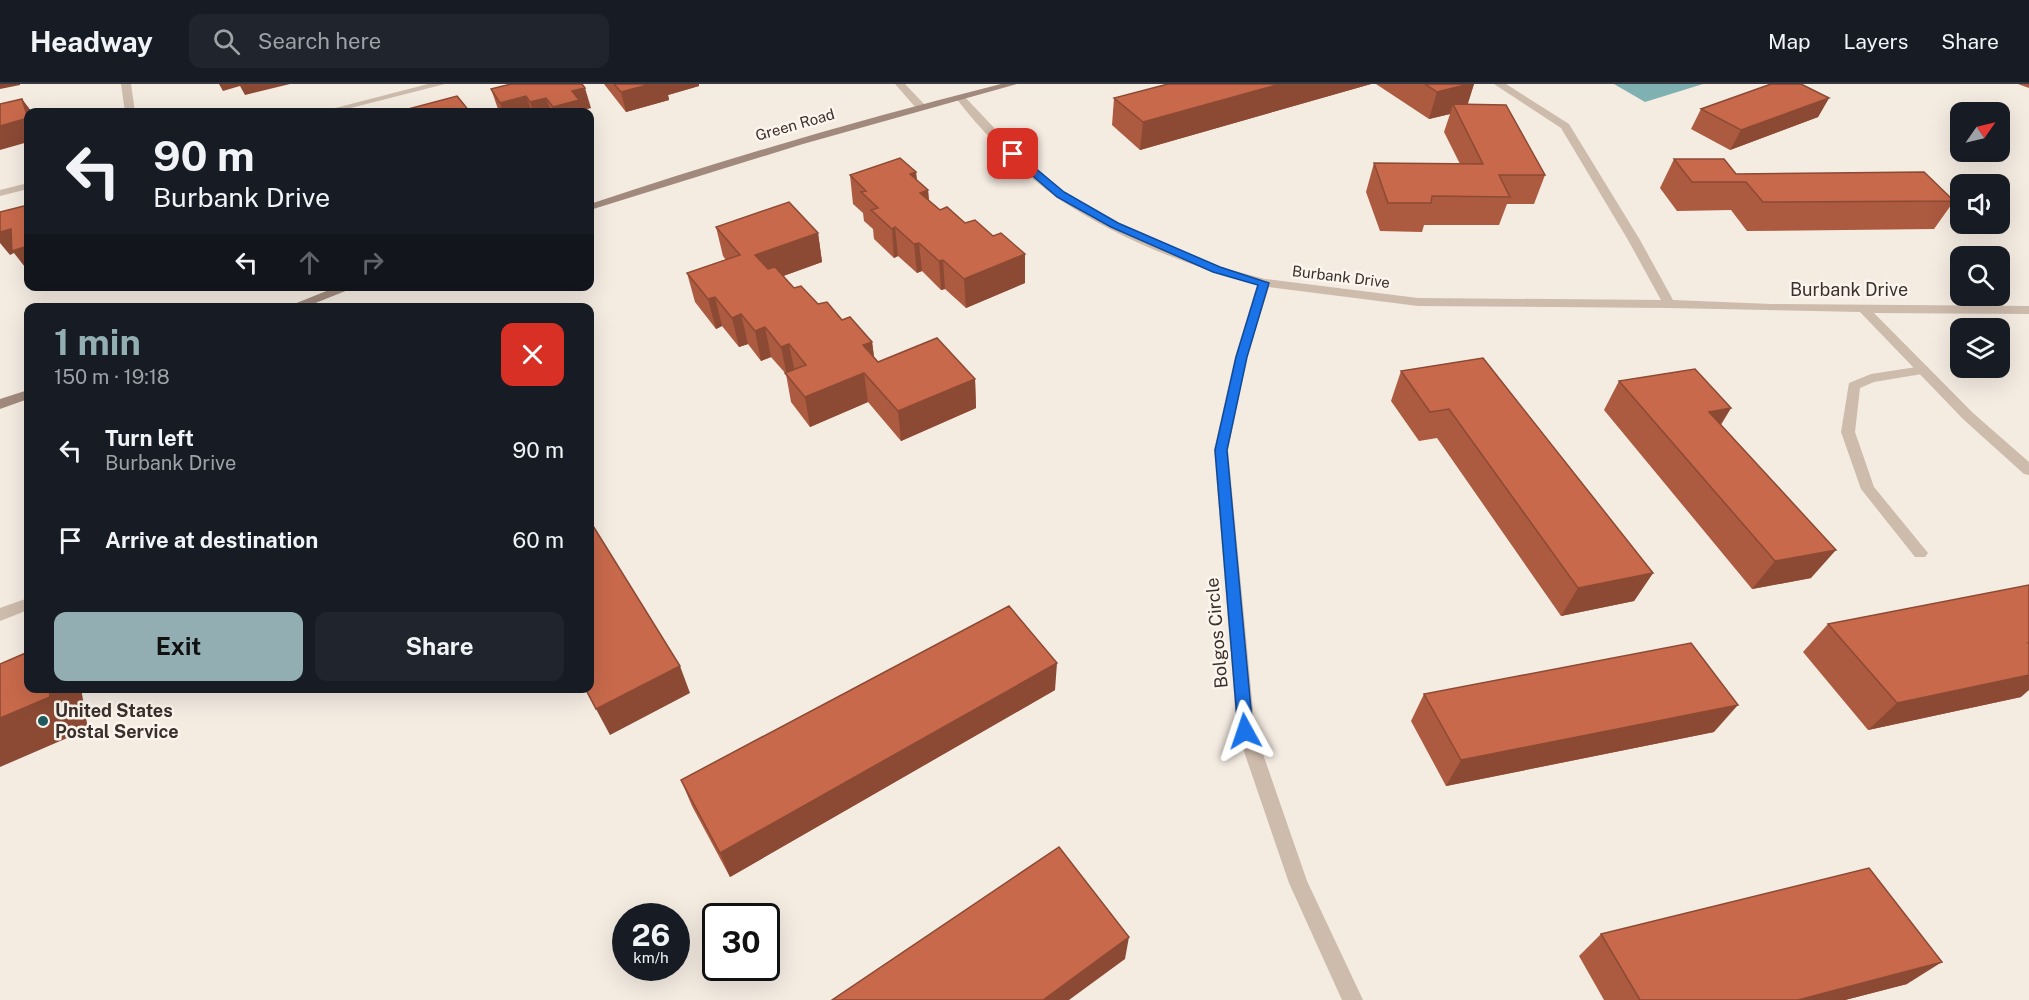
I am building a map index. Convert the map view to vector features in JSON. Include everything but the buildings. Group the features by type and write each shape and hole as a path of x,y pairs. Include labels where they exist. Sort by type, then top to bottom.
{"street":[{"path":"126,84 129,108"},
{"path":"342,108 441,84"},
{"path":"900,84 921,107"},
{"name":"Green Road","path":"594,206 701,169 960,97 987,87 1012,84"},
{"path":"1500,84 1565,126 1634,240 1669,304"},
{"name":"Burbank Drive","path":"960,97 1013,154 1060,194 1114,225 1170,252 1216,270 1264,283 1418,302 2029,310"},
{"path":"0,193 24,187"},
{"name":"Bolgos Circle","path":"1264,283 1241,357 1221,450 1245,731 1298,884 1353,1000"},
{"path":"304,303 338,291"},
{"path":"1863,308 1968,416 2029,470"},
{"path":"1920,553 1868,489 1848,432 1854,386 1871,378 1923,370"},
{"path":"0,404 24,395"},
{"path":"0,615 24,606"}],"water":[{"path":"1614,84 1703,84 1645,102"}],"place":[{"name":"United States Postal Service","path":"43,721"}],"route":[{"path":"1013,154 1060,194 1114,225 1170,252 1216,270 1264,283 1241,357 1221,450 1245,731"}]}
